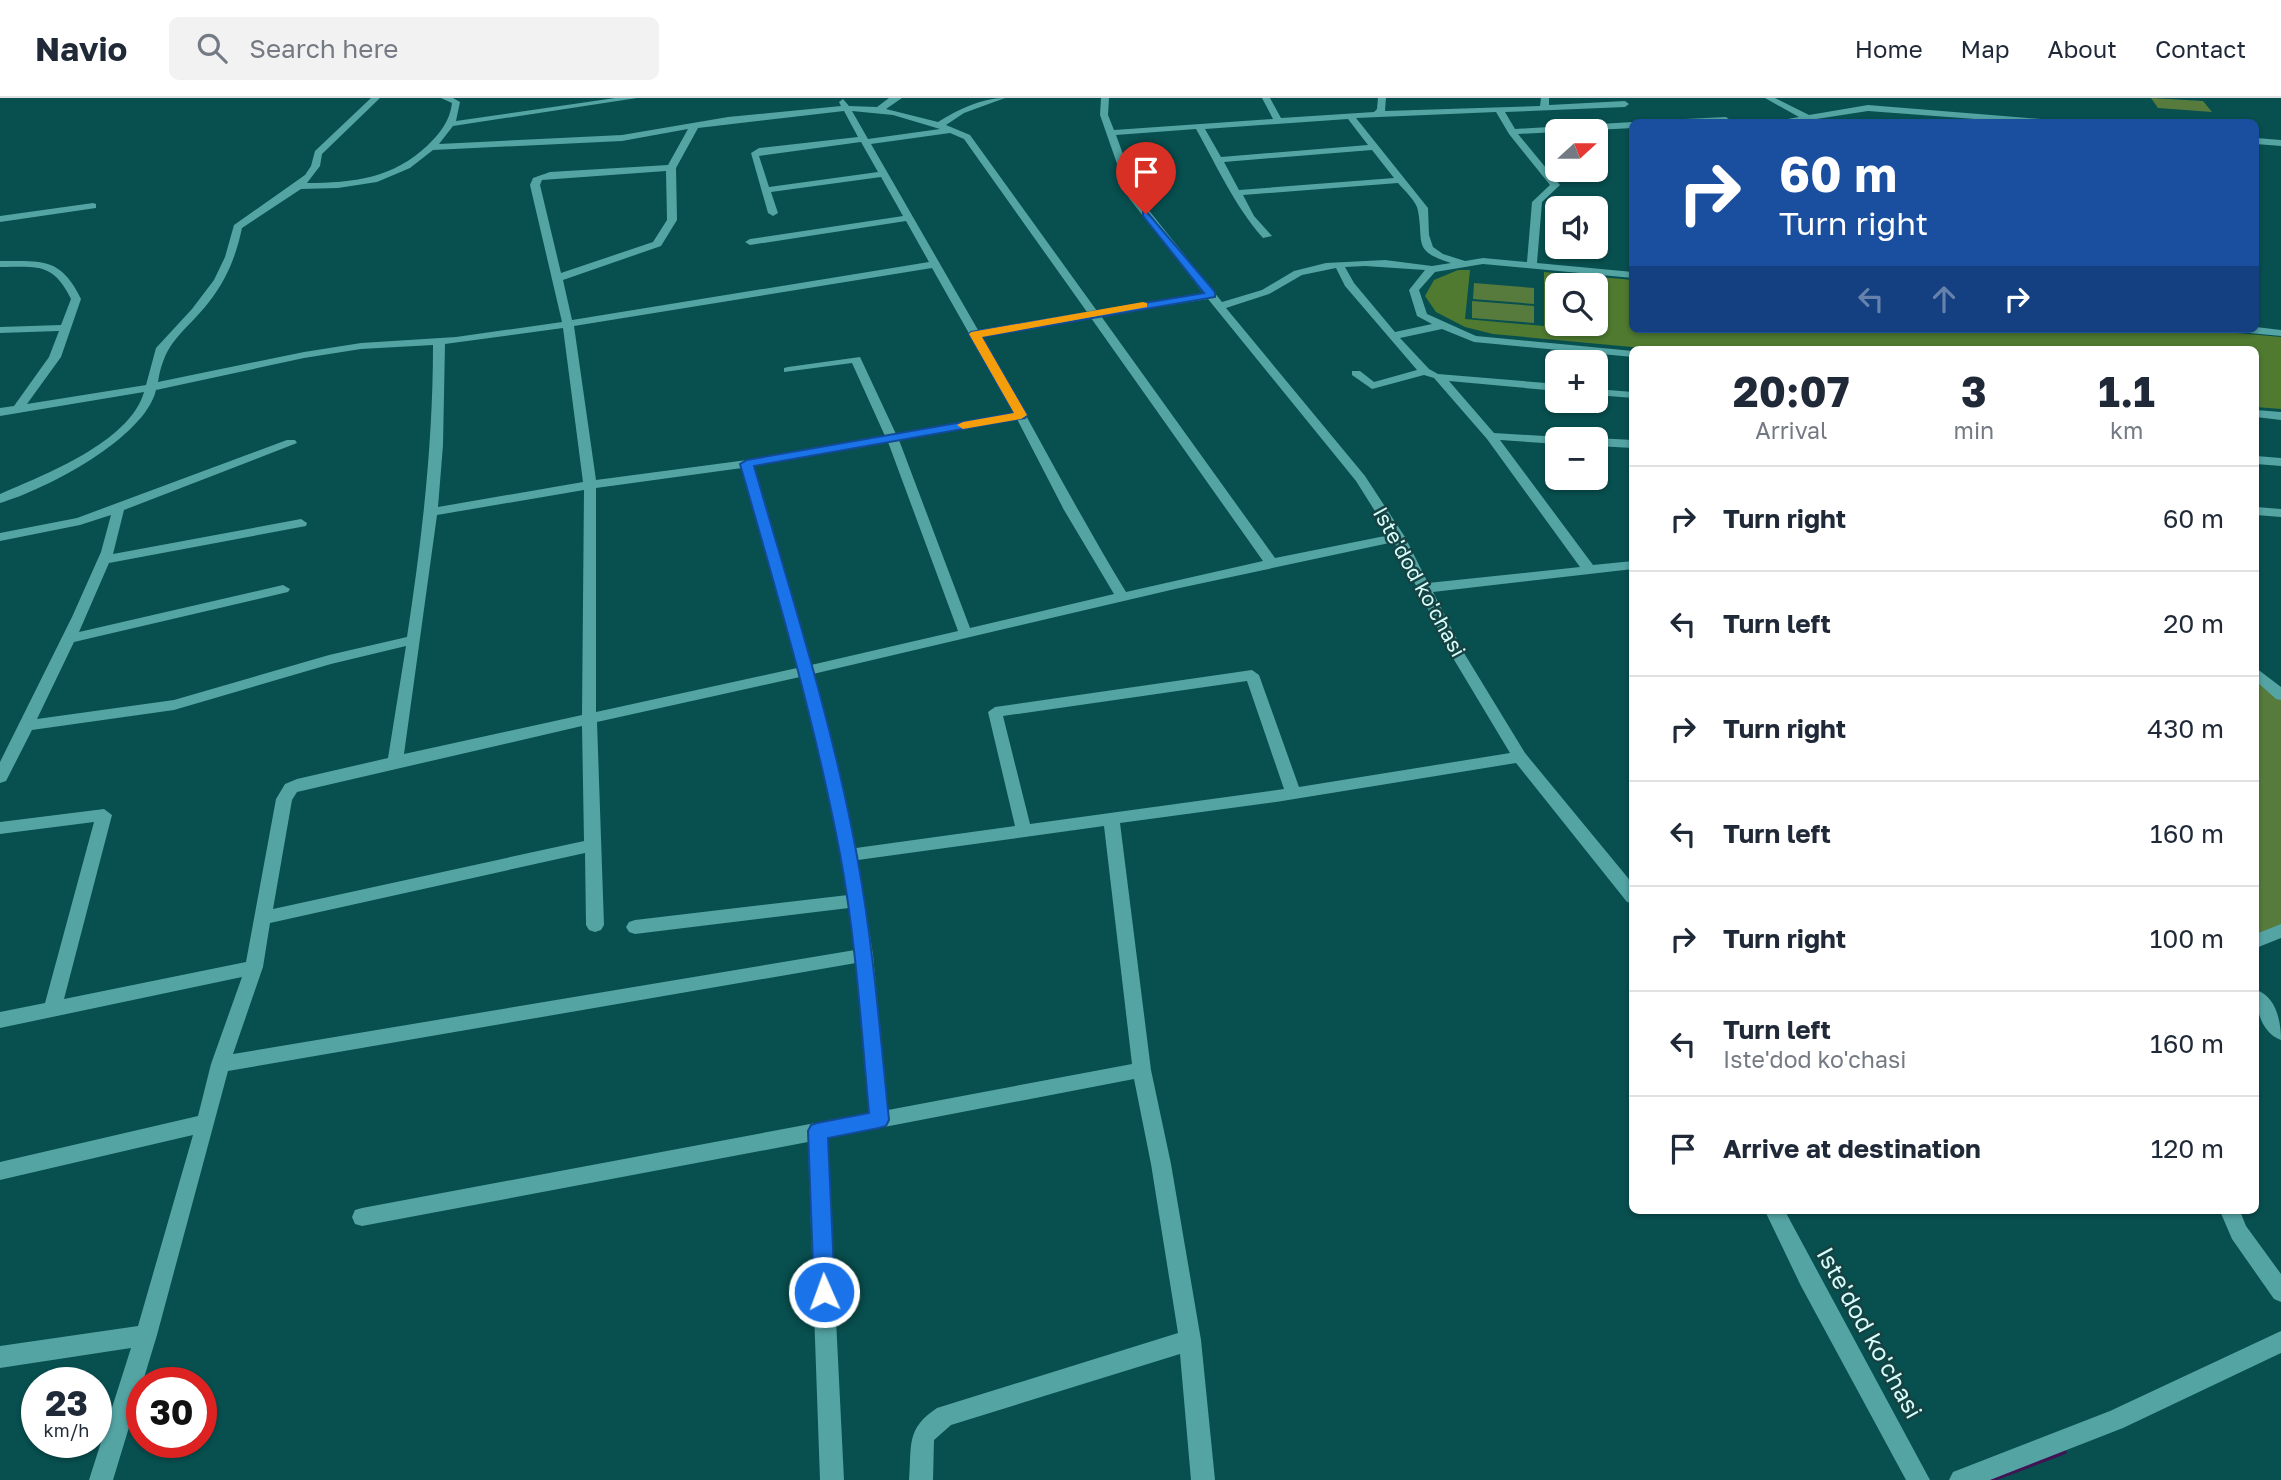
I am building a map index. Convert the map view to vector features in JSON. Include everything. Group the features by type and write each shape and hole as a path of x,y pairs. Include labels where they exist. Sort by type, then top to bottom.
{"street":[{"path":"0,499 62,471 92,453 144,409 160,351 203,303 226,270 234,251 237,227 249,216 310,176 318,162 318,153 376,98"},
{"path":"297,186 351,184 393,175 406,169 431,147 456,115 456,102 452,98 445,98"},
{"path":"451,124 633,98"},
{"path":"879,110 898,98"},
{"path":"941,124 961,111 1001,98"},
{"name":"Iste'dod ko'chasi","path":"1105,98 1104,115 1134,198 1361,479 1398,537 1457,653 1520,757 1629,892"},
{"path":"1266,98 1279,122"},
{"path":"1376,114 1381,110 1382,98"},
{"path":"1769,98 1808,118"},
{"path":"1864,98 1868,108"},
{"path":"431,147 622,138 844,103 941,124 967,137 1271,562"},
{"path":"844,103 1021,415 1070,510 1122,596"},
{"path":"1110,133 1376,114 1500,111 1544,103 1625,104"},
{"path":"1802,119 1868,108 2004,119"},
{"path":"1500,111 1512,132 1555,186 1537,202 1532,265"},
{"path":"1854,111 1858,119"},
{"path":"1352,117 1423,208 1424,235 1428,248 1439,256 1464,264"},
{"path":"1512,132 1629,125"},
{"path":"557,278 657,244 672,220 671,168 694,127"},
{"path":"1200,128 1250,218 1267,236"},
{"path":"773,213 754,155 760,151 952,130"},
{"path":"2259,141 2281,143"},
{"path":"1217,160 1377,147"},
{"path":"595,925 589,719 590,485 568,324 535,190 538,178 671,168"},
{"path":"766,190 884,174"},
{"path":"1235,193 1403,180"},
{"path":"0,219 93,206"},
{"path":"750,242 908,218"},
{"path":"975,334 1093,313 1215,300 1250,299 1281,285 1300,272 1339,265 1418,264 1432,269 1483,261 1629,275"},
{"path":"0,264 44,265 64,275 76,299 55,356 18,409"},
{"path":"0,412 152,387 304,355 457,340 568,324 935,264"},
{"path":"1339,265 1349,284 1425,371 1438,377 1545,387"},
{"path":"1432,269 1414,290 1422,316 1474,339 1548,350"},
{"path":"1392,336 1444,325"},
{"path":"0,330 64,328"},
{"path":"2259,331 2281,333"},
{"path":"395,761 430,512 440,388 439,340"},
{"path":"1608,355 1629,354"},
{"path":"788,370 856,359 892,438 965,632"},
{"path":"1356,373 1372,386 1425,371"},
{"path":"1438,377 1491,436 1588,569"},
{"path":"1608,393 1629,396"},
{"path":"2259,414 2281,416"},
{"path":"430,512 590,485 747,464 1021,415"},
{"path":"1491,436 1545,439"},
{"path":"0,537 80,521 291,443"},
{"path":"1608,443 1629,444"},
{"path":"2259,460 2281,462"},
{"path":"747,464 806,671 849,855 863,955 879,1120"},
{"path":"0,777 5,757 27,726 69,639 103,560 118,519 118,508"},
{"path":"2259,511 2281,513"},
{"path":"103,560 301,523"},
{"path":"101,1480 146,1335 220,1064 254,967 284,799 291,788 395,761 806,671 1271,562 1398,537"},
{"path":"1426,588 1629,565"},
{"path":"69,639 283,589"},
{"path":"27,726 174,705 329,660 413,640"},
{"path":"1024,831 995,712 1252,676 1293,793"},
{"path":"2259,676 2281,695"},
{"path":"849,855 1293,793 1520,757"},
{"path":"0,828 104,815 52,1009"},
{"path":"1111,819 1142,1070 1161,1164 1190,1340 1203,1480"},
{"path":"262,918 593,845"},
{"path":"635,927 856,901"},
{"path":"2259,940 2281,931"},
{"path":"220,1064 863,955"},
{"path":"0,1020 254,967"},
{"path":"2259,1001 2281,1032"},
{"path":"362,1217 1142,1070"},
{"path":"0,1171 206,1123"},
{"path":"817,1131 832,1480"},
{"name":"Iste'dod ko'chasi","path":"1776,1214 1800,1264 1918,1480"},
{"path":"2231,1214 2239,1232 2281,1292"},
{"path":"0,1357 146,1335"},
{"path":"921,1480 921,1436 929,1425 945,1416 1190,1340"},
{"path":"1961,1480 2115,1420 2279,1348"}],"green space":[{"path":"2151,98 2203,101 2212,112 2158,108"},
{"path":"1458,270 1470,270 1465,319 1544,326 1544,272 1555,273 1545,273 1545,336 1608,336 1608,278 1629,280 1629,333 2237,333 2281,337 2281,409 2259,407 2259,346 1629,347 1493,334 1465,327 1436,312 1425,296 1434,280"},
{"path":"1474,283 1534,288 1534,304 1473,299"},
{"path":"1472,301 1534,306 1534,323 1472,318"},
{"path":"2259,679 2281,697 2281,933 2259,943"}],"waterway":[{"path":"1990,1480 2064,1452"}],"slow traffic":[{"path":"963,425 1021,415 975,334 1143,305"}],"route":[{"path":"824,1292 817,1131 879,1120 863,955 849,855 806,671 747,464 1021,415 975,334 1211,295 1146,214"}]}
